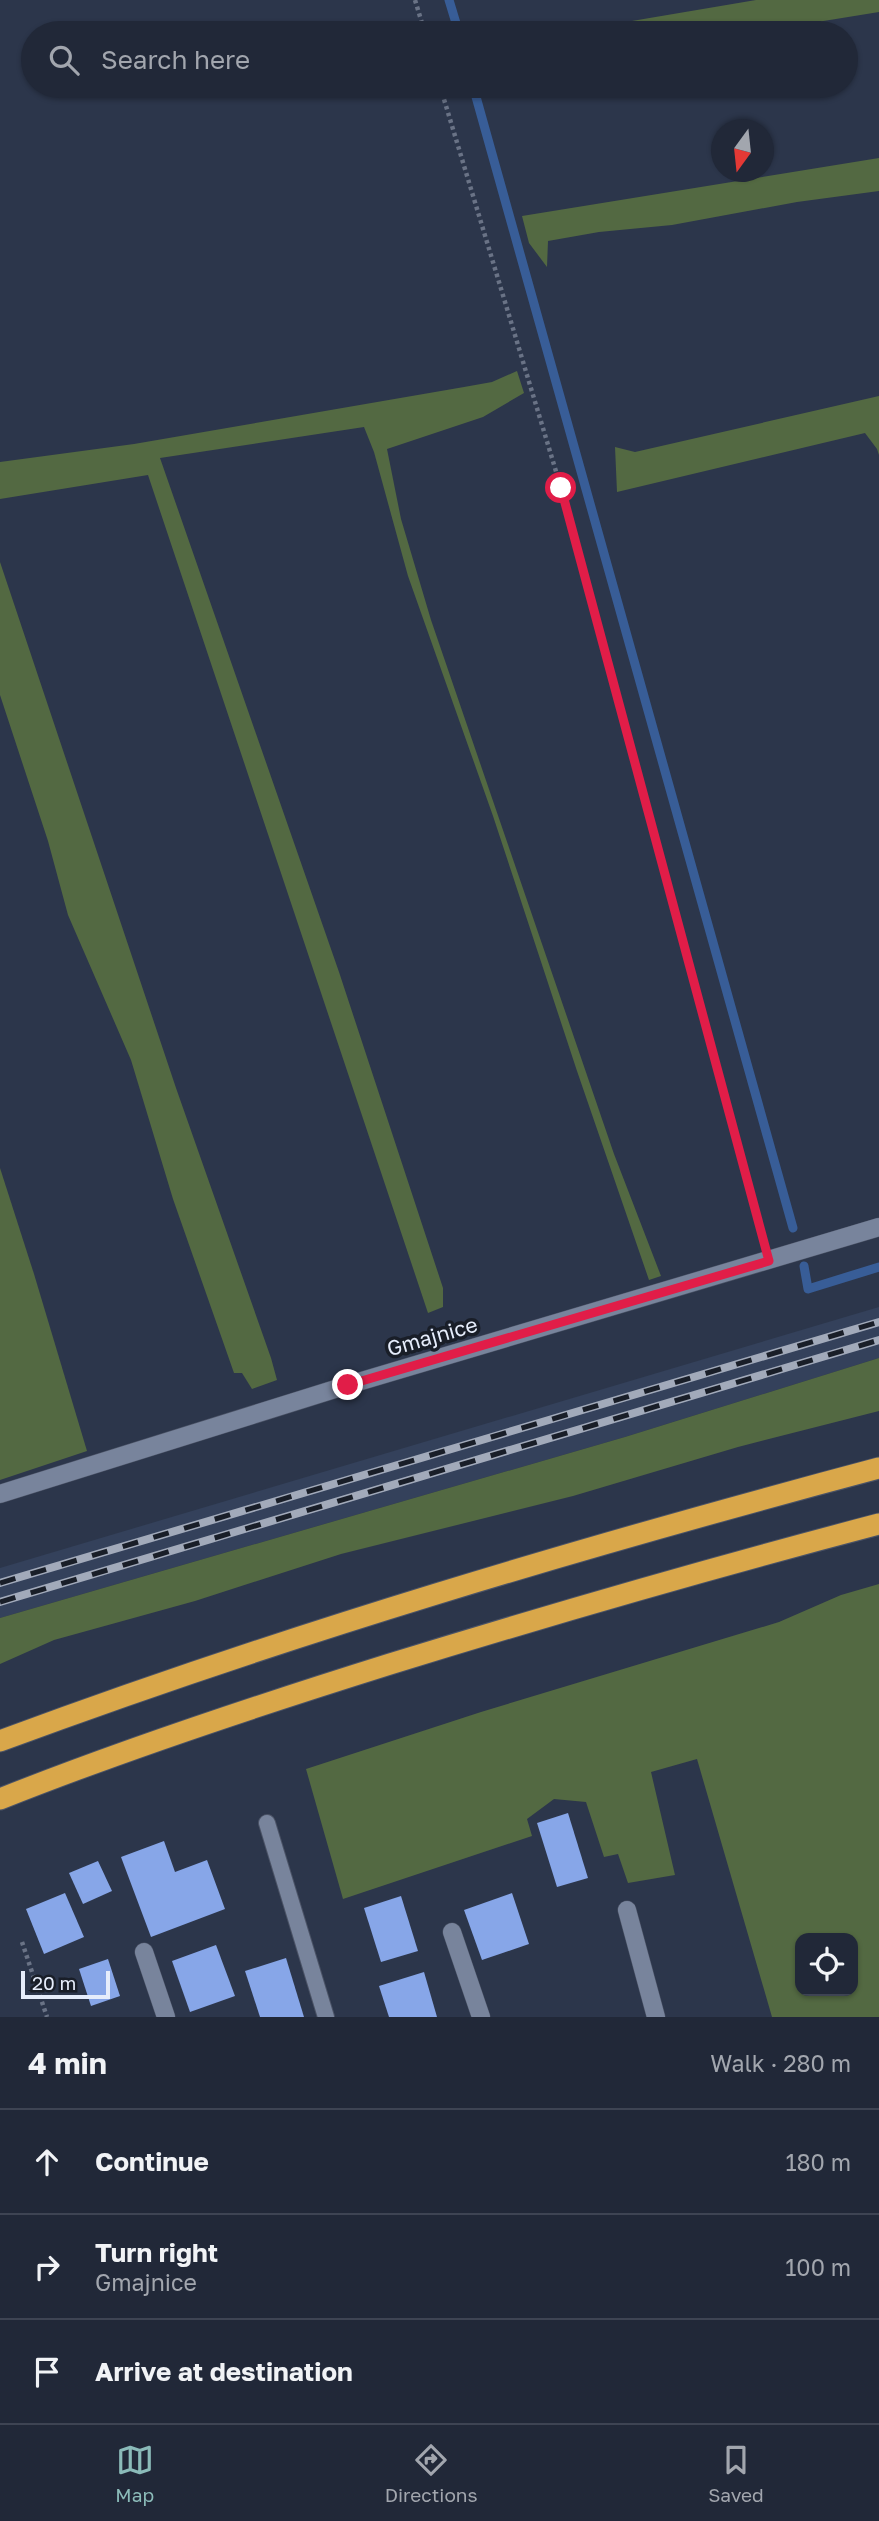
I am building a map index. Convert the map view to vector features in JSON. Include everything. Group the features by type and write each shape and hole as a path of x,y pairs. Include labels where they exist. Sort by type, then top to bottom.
{"highway":[{"path":"0,1741 136,1690 444,1590 879,1468"},
{"path":"0,1799 163,1739 311,1689 604,1600 879,1524"}],"street":[{"name":"Gmajnice","path":"0,1494 348,1385 879,1227"},
{"path":"627,1910 656,2017"},
{"path":"452,1932 481,2017"},
{"path":"144,1952 166,2017"}],"lane":[{"path":"267,1823 326,2017"}],"path":[{"path":"415,0 421,21"},
{"path":"444,98 561,488 769,1261"},
{"path":"22,1942 47,2017"}],"shaded area":[{"path":"879,1307 879,1358 625,1437 0,1618 0,1568"}],"green space":[{"path":"756,0 879,0 879,12 823,21 632,21"},
{"path":"879,158 879,191 797,202 672,225 599,232 548,241 547,267 529,243 522,216 731,182 774,182 774,175"},
{"path":"517,371 524,393 483,417 387,449 401,519 431,620 614,1154 661,1276 649,1280 493,816 408,576 374,452 364,427 160,458 339,972 443,1288 443,1307 428,1313 148,475 0,499 0,462 134,444 464,387 492,382"},
{"path":"879,396 879,455 865,433 617,492 615,447 635,452"},
{"path":"0,562 176,1088 271,1358 277,1380 252,1389 242,1373 234,1373 173,1199 131,1060 68,915 48,841 0,695"},
{"path":"0,1168 87,1451 0,1480"},
{"path":"879,1358 879,1411 738,1447 573,1496 341,1554 195,1601 54,1640 0,1664 0,1618 625,1437"},
{"path":"879,1584 879,2017 772,2017 697,1759 651,1772 675,1875 628,1883 618,1854 604,1857 586,1802 554,1799 527,1819 532,1836 343,1899 306,1769 481,1712 779,1622 841,1595"}],"building":[{"path":"568,1813 588,1878 557,1887 537,1823"},
{"path":"164,1841 175,1872 207,1860 225,1909 151,1937 121,1857"},
{"path":"98,1861 112,1891 83,1904 69,1873"},
{"path":"65,1893 84,1937 44,1954 26,1909"},
{"path":"512,1893 529,1944 482,1960 464,1910"},
{"path":"401,1896 418,1951 381,1962 364,1908"},
{"path":"216,1945 235,1996 190,2012 172,1961"},
{"path":"286,1958 304,2017 260,2017 245,1971"},
{"path":"108,1959 120,1996 91,2006 79,1969"},
{"path":"424,1972 437,2017 389,2017 379,1986"}],"waterway":[{"path":"449,0 455,21"},
{"path":"476,98 793,1228"},
{"path":"804,1266 808,1289 879,1267"}],"railway":[{"path":"0,1583 879,1322"},
{"path":"0,1602 879,1340"}],"route":[{"path":"348,1385 769,1261 561,488"}]}
